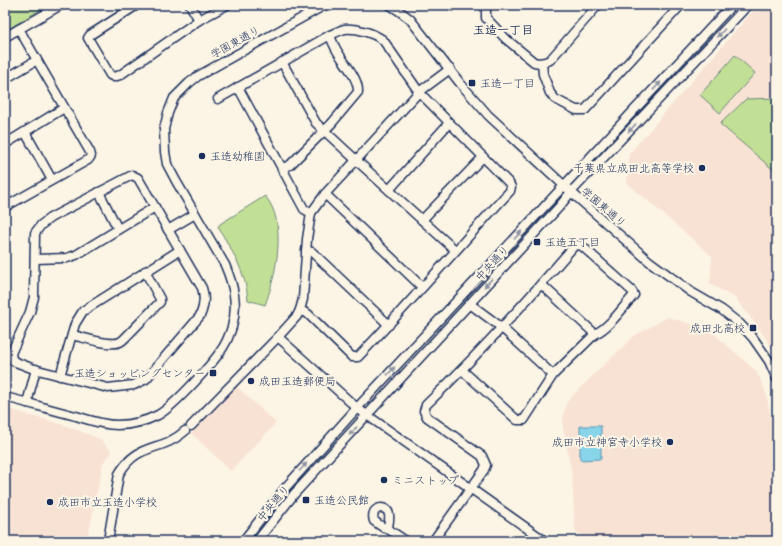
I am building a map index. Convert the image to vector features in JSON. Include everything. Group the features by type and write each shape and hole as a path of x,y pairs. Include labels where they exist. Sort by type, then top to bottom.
{"street":[{"path":"5,37 61,5"},
{"path":"136,5 90,35 88,38 110,75 114,77 120,75 199,20 227,5"},
{"path":"190,5 199,20"},
{"name":"学園東通り","path":"5,397 107,425 128,425 149,419 170,407 205,370 229,337 235,314 235,302 231,279 225,265 168,164 164,142 164,129 168,112 174,98 198,76 325,5"},
{"name":"学園東通り","path":"390,5 410,19 488,114 564,186 649,261 691,292 722,310 740,324 753,338 769,360 777,379"},
{"path":"486,5 486,18 500,34 534,62 542,63 550,60 598,5"},
{"path":"542,63 543,74 550,93 555,99 576,110 585,110 681,5"},
{"name":"中央通り","path":"244,541 286,487 357,408 732,5"},
{"name":"中央通り","path":"257,541 295,493 470,304 571,192 748,5"},
{"path":"5,207 88,160 91,156 19,29"},
{"path":"218,98 330,35 346,29 376,35 383,40 419,92 509,183 511,187 510,191 455,250 389,325 358,357 352,357 308,314 300,310"},
{"path":"283,168 290,165 358,92 356,80 334,47 330,35"},
{"path":"5,79 37,60"},
{"path":"282,62 316,123 455,250"},
{"path":"108,541 118,474 124,465 139,452 179,437 297,316 303,299 308,222 311,213 325,194 419,92 450,69"},
{"path":"238,87 304,209 311,213"},
{"path":"5,144 64,108"},
{"path":"389,190 449,123"},
{"path":"25,132 52,180"},
{"path":"422,220 483,157"},
{"path":"132,175 138,178 202,288 204,298 202,312 196,322 146,379 134,385 108,388 36,369 14,361 11,355 30,312 34,297 36,233 41,225 67,208 99,192 132,175"},
{"path":"99,192 118,229"},
{"path":"325,194 422,287"},
{"path":"35,259 66,258 76,255 155,207"},
{"path":"168,230 195,214"},
{"path":"433,541 486,466 480,455 427,417 424,412 426,405 462,370 574,246 582,246 632,291 634,295 602,330 595,334 553,375 524,420 517,420 462,370"},
{"path":"60,376 75,324 83,311 180,250"},
{"path":"306,251 312,252 389,325"},
{"path":"72,335 114,343 120,342 126,338 160,302 160,299 145,271"},
{"path":"541,284 595,334"},
{"path":"470,304 501,327 553,375"},
{"path":"278,337 367,416 470,488 535,538 545,541"},
{"path":"27,403 36,369"},
{"path":"388,529 406,541"}],"shaded area":[{"name":"千葉県立成田北高等学校","path":"758,5 777,5 777,355 752,319 735,298 710,284 712,256 627,183 629,154"},
{"name":"成田市立神宮寺小学校","path":"668,317 691,324 714,334 755,370 760,378 767,396 777,456 777,541 589,541 575,531 572,474 563,428 563,416 567,402 634,336"},
{"name":"玉造ショッピングセンター","path":"236,386 276,423 231,471 191,433"},
{"name":"成田市立玉造小学校","path":"5,408 64,425 100,439 112,452 103,463 87,541 5,541"}],"green space":[{"path":"5,5 48,5 5,31"},
{"path":"735,55 755,73 720,113 700,95"},
{"path":"777,98 777,173 720,124 746,99"},
{"path":"265,196 272,207 276,220 278,249 273,279 265,305 248,300 247,290 241,271 233,253 218,227 220,224"}],"water":[{"path":"580,426 601,426 601,459 580,460"}],"place":[{"name":"玉造一丁目","path":"472,83"},
{"name":"玉造幼稚園","path":"202,156"},
{"name":"千葉県立成田北高等学校","path":"702,168"},
{"name":"玉造五丁目","path":"537,242"},
{"name":"成田北高校","path":"753,328"},
{"name":"玉造ショッピングセンター","path":"213,373"},
{"name":"成田玉造郵便局","path":"251,381"},
{"name":"成田市立神宮寺小学校","path":"670,442"},
{"name":"ミニストップ","path":"384,480"},
{"name":"玉造公民館","path":"306,500"},
{"name":"成田市立玉造小学校","path":"50,502"}],"district":[{"name":"玉造一丁目","path":"503,30"}]}
